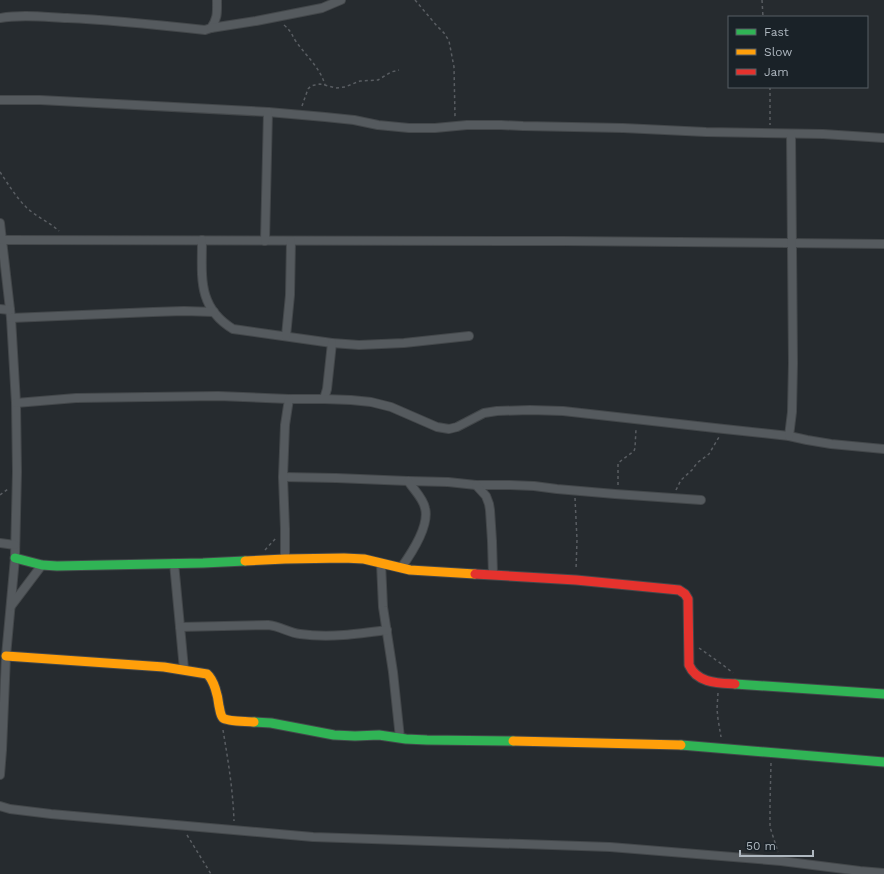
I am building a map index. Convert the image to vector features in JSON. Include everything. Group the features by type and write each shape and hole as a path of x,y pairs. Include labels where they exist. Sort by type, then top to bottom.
{"street":[{"path":"211,28 215,23 217,16 217,0"},
{"path":"0,18 41,16 99,19 205,30 322,8 341,0"},
{"path":"0,100 40,100 268,112 354,120 389,127 436,128 501,125 706,132 823,134 884,138"},
{"path":"265,241 268,112"},
{"path":"789,436 792,412 793,363 791,134"},
{"path":"0,223 10,314 16,402 17,472 15,558 6,656 0,775"},
{"path":"3,240 557,241 884,244"},
{"path":"202,240 202,283 205,298 223,323 233,329 332,343 359,345 424,341 469,336"},
{"path":"286,336 290,295 291,241"},
{"path":"0,309 10,314 184,311 214,312"},
{"path":"324,398 327,389 332,343"},
{"path":"16,402 120,397 218,396 289,399 324,398 371,402 391,407 437,427 449,429 457,427 484,412 530,410 563,411 789,436 831,444 884,449"},
{"path":"285,559 283,477 285,425 289,399"},
{"path":"283,477 528,486 701,500"},
{"path":"401,568 415,547 423,530 426,519 425,506 408,482"},
{"path":"476,485 486,496 489,504 492,541 492,575"},
{"path":"0,543 15,545"},
{"path":"15,558 42,565 110,565 344,558 364,559 401,568 429,572 576,580 679,590 682,591 688,599 688,665 693,674 703,679 719,683 884,694"},
{"path":"174,563 184,669"},
{"path":"381,563 382,592 400,738"},
{"path":"10,606 42,565"},
{"path":"180,627 230,625 275,626 299,634 309,635 352,634 387,630"},
{"path":"6,656 164,667 184,669 207,674 210,677 218,698 221,715 223,718 228,720 271,723 334,735 372,735 427,740 651,743 884,762"},
{"path":"0,806 27,812 313,837 610,847 781,861 884,873"}],"path":[{"path":"415,0 444,33 449,41 454,67 456,126"},
{"path":"762,0 763,16"},
{"path":"270,18 284,25 292,32 295,39 321,75 325,86"},
{"path":"298,115 311,86 320,84 336,88 345,87 360,81 378,80 391,72 399,70"},
{"path":"770,88 770,133"},
{"path":"0,172 13,192 26,207 72,240"},
{"path":"615,494 618,485 618,463 632,453 635,448 636,419"},
{"path":"670,498 681,480 697,463 709,454 724,429"},
{"path":"576,580 577,540 575,498 582,491"},
{"path":"265,550 285,529"},
{"path":"688,640 723,665 746,685"},
{"path":"719,683 717,709 722,748"},
{"path":"223,718 233,798 234,830"},
{"path":"771,752 770,827 781,861"},
{"path":"182,826 211,874"}],"traffic: fast":[{"path":"15,558 42,565 57,566 245,561"},
{"path":"735,684 884,694"},
{"path":"254,722 271,723 334,735 379,735 427,740 513,741"},
{"path":"681,745 884,762"}],"traffic: slow":[{"path":"245,561 344,558 364,559 410,570 475,574"},
{"path":"6,656 164,667 207,674 212,680 215,688 223,718 233,721 254,722"},
{"path":"513,741 681,745"}],"traffic: jam":[{"path":"475,574 576,580 679,590 685,594 688,599 689,665 702,679 735,684"}]}
